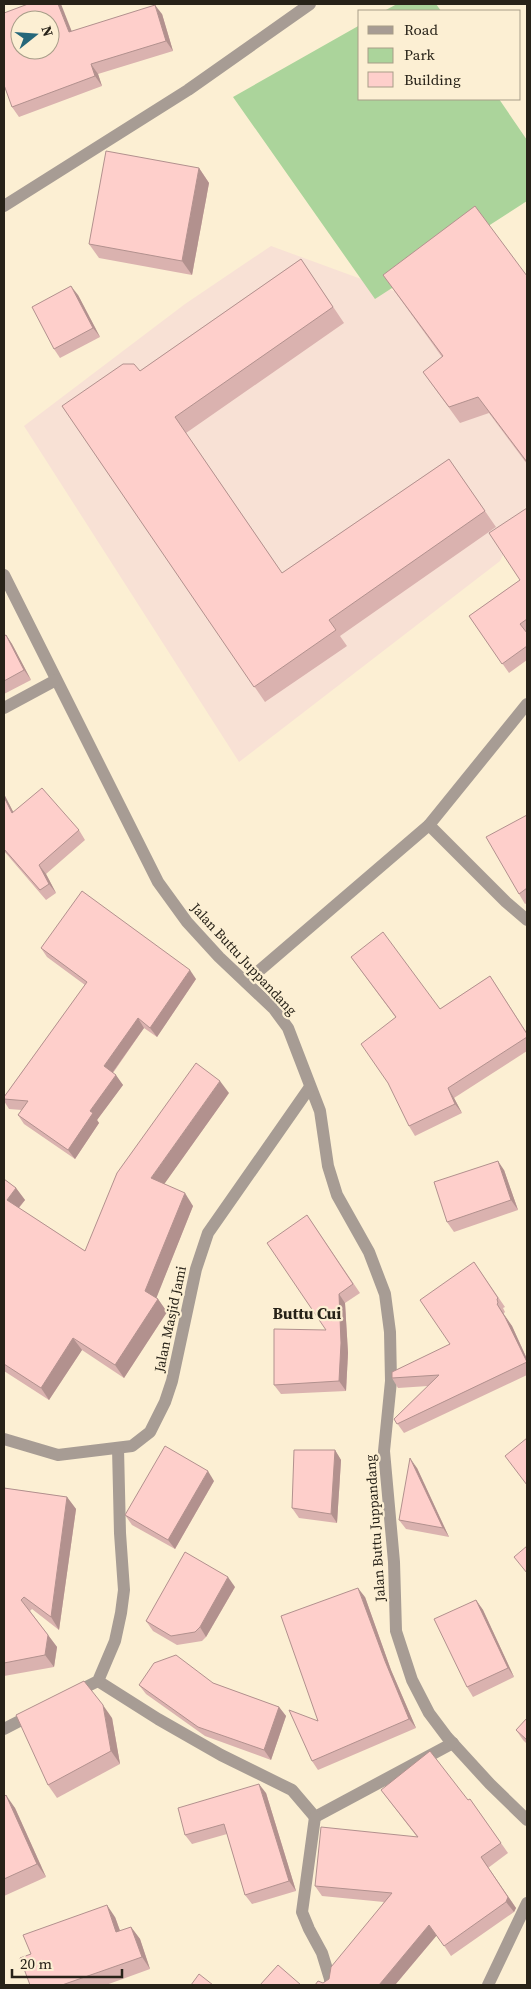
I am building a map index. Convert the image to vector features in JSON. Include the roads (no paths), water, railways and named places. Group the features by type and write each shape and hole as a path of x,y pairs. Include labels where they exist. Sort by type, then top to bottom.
{"street":[{"path":"4,206 188,90 310,4"},
{"name":"Jalan Buttu Juppandang","path":"4,575 158,882 187,922 219,957 274,1009 288,1028 320,1111 328,1166 337,1195 369,1252 385,1294 390,1332 391,1381 384,1452 394,1562 396,1631 412,1680 429,1713 490,1784 527,1820"},
{"path":"4,708 56,680"},
{"path":"246,982 429,825 527,704"},
{"path":"429,825 506,902 527,920"},
{"name":"Jalan Masjid Jami","path":"4,1439 58,1455 132,1446 150,1432 165,1402 172,1381 196,1269 208,1233 310,1087"},
{"path":"64,1699 98,1681 115,1641 124,1590 120,1533 118,1448"},
{"path":"98,1681 158,1719 221,1755 292,1790 315,1817 302,1912 322,1953 330,1985"},
{"path":"4,1729 46,1707"},
{"path":"315,1817 453,1743"},
{"path":"488,1985 527,1902"}],"district":[{"name":"Buttu Cui","path":"307,1313"}]}
